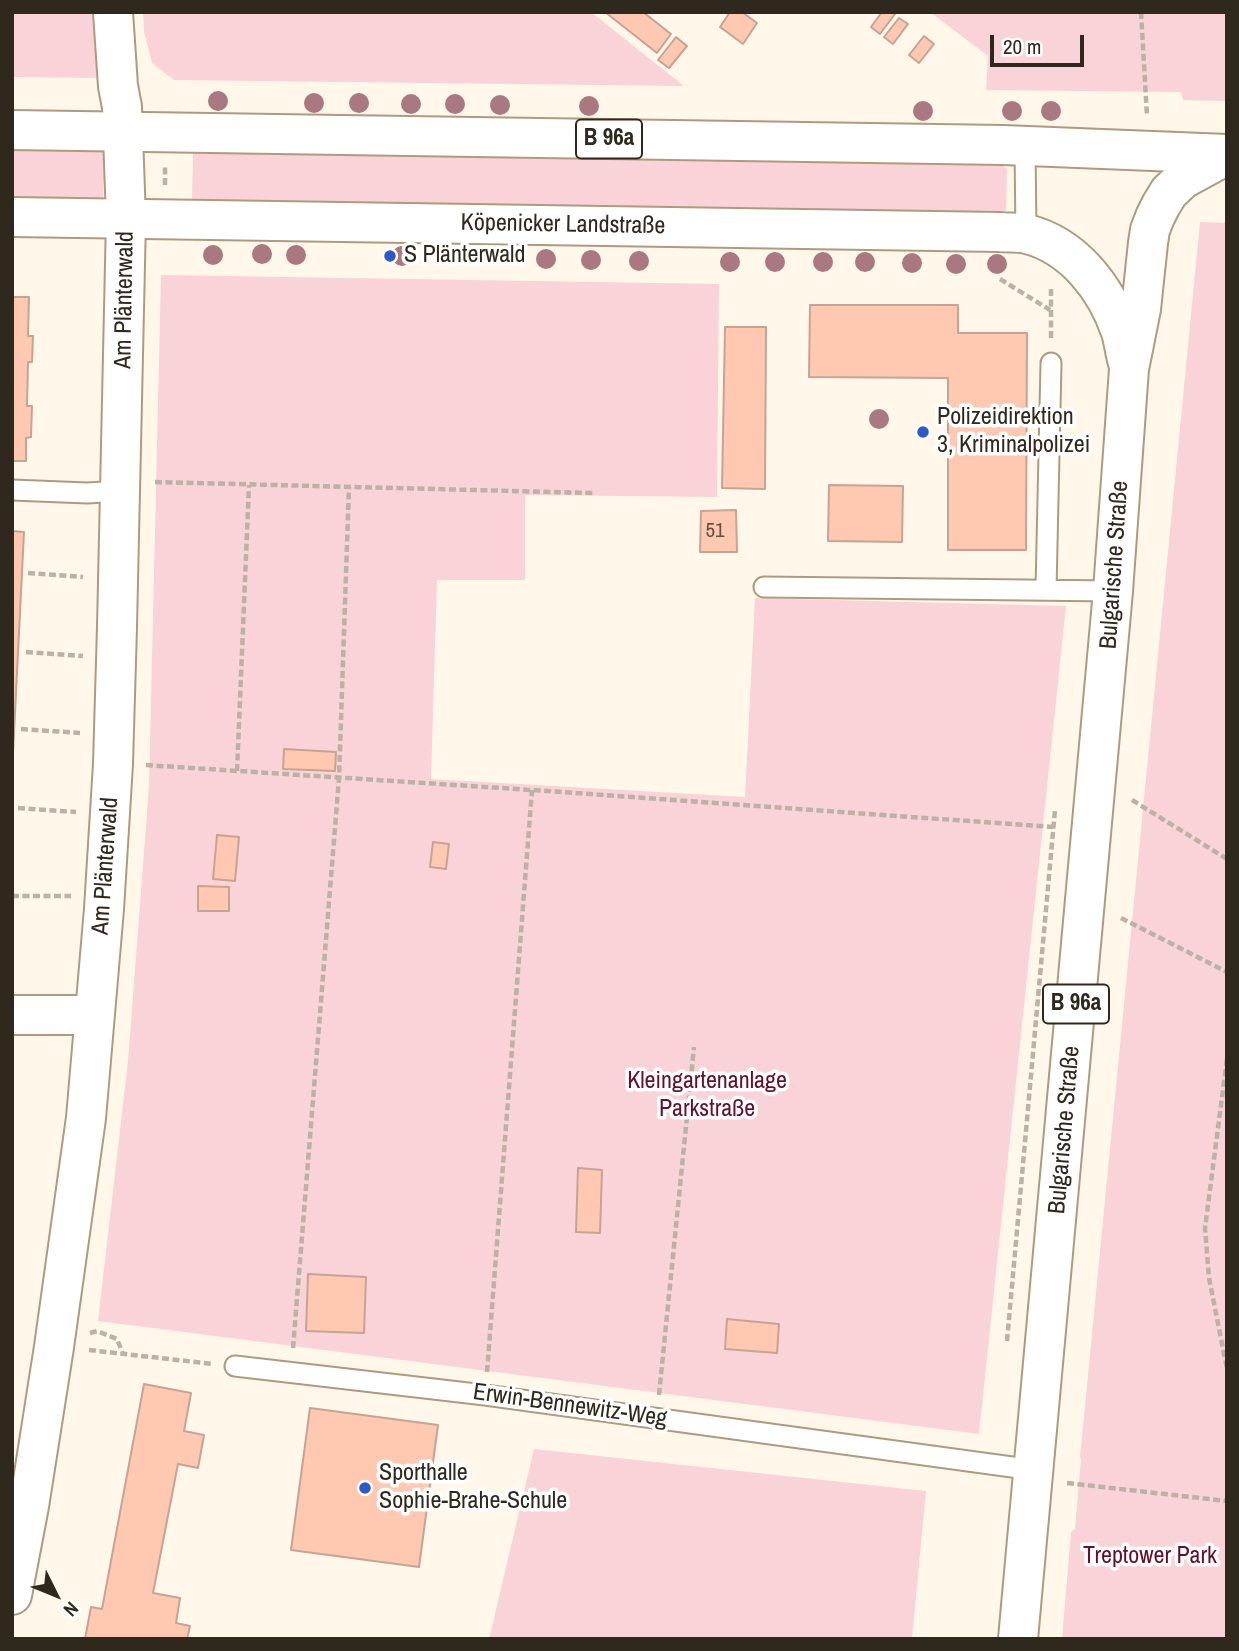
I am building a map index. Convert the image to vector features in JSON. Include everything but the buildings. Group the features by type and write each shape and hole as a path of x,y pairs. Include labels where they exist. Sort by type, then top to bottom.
{"main road":[{"path":"113,12 122,131"},
{"name":"B 96a","path":"12,130 1025,146 1227,154"},
{"name":"Am Plänterwald","path":"12,1595 29,1506 63,1284 86,1118 95,1015 113,764 127,219 122,131"},
{"name":"Bulgarische Straße","path":"1018,1639 1113,591 1129,369 1141,309 1150,230 1155,217 1169,192 1183,179 1227,154"},
{"name":"Köpenicker Landstraße","path":"12,217 1026,234"},
{"name":"Bulgarische Straße","path":"1026,234 1057,247 1072,257 1098,285 1119,326 1129,369"},
{"path":"12,1015 95,1015"}],"lane":[{"path":"1025,146 1026,234"},
{"path":"1046,590 1051,363"},
{"path":"12,490 88,494 121,491"},
{"path":"764,587 1113,591"},
{"name":"Erwin-Bennewitz-Weg","path":"235,1366 485,1395 1034,1470"}],"path":[{"path":"1141,12 1149,151"},
{"path":"165,163 165,188"},
{"path":"1000,279 1051,310"},
{"path":"1051,287 1051,363"},
{"path":"121,491 138,483 593,493"},
{"path":"237,771 249,485"},
{"path":"290,1372 339,778 349,487"},
{"path":"29,573 91,577"},
{"path":"26,652 88,656"},
{"path":"22,729 84,733"},
{"path":"113,764 1053,827"},
{"path":"485,1395 532,790"},
{"path":"1132,800 1227,859"},
{"path":"18,808 81,812"},
{"path":"12,896 77,896"},
{"path":"1121,918 1227,972"},
{"path":"656,1418 694,1047"},
{"path":"1227,1059 1205,1228 1209,1278 1227,1369"},
{"path":"90,1350 235,1366"},
{"path":"1034,1470 1059,1482 1227,1500"}],"green space":[{"path":"12,12 98,12 104,78 12,77"},
{"path":"143,12 591,12 684,86 174,80 152,63 144,32"},
{"path":"930,12 1227,12 1227,101 1183,100 1181,92 986,90 988,56"},
{"path":"12,149 102,150 105,153 103,197 12,198"},
{"path":"193,152 1002,165 1007,169 1006,210 1004,213 192,200"},
{"name":"Treptower Park","path":"1200,222 1227,223 1227,1639 1062,1639 1071,1532 1075,1529"},
{"name":"Kleingartenanlage Parkstraße","path":"161,275 719,284 717,497 525,495 525,580 437,580 431,779 745,797 755,598 1066,606 979,1434 98,1321 128,1061 149,786"},
{"path":"534,1449 926,1491 912,1639 489,1639"}],"place":[{"name":"S Plänterwald","path":"390,256"},
{"name":"Polizeidirektion 3, Kriminalpolizei","path":"923,432"},
{"name":"Sporthalle Sophie-Brahe-Schule","path":"365,1488"}]}
